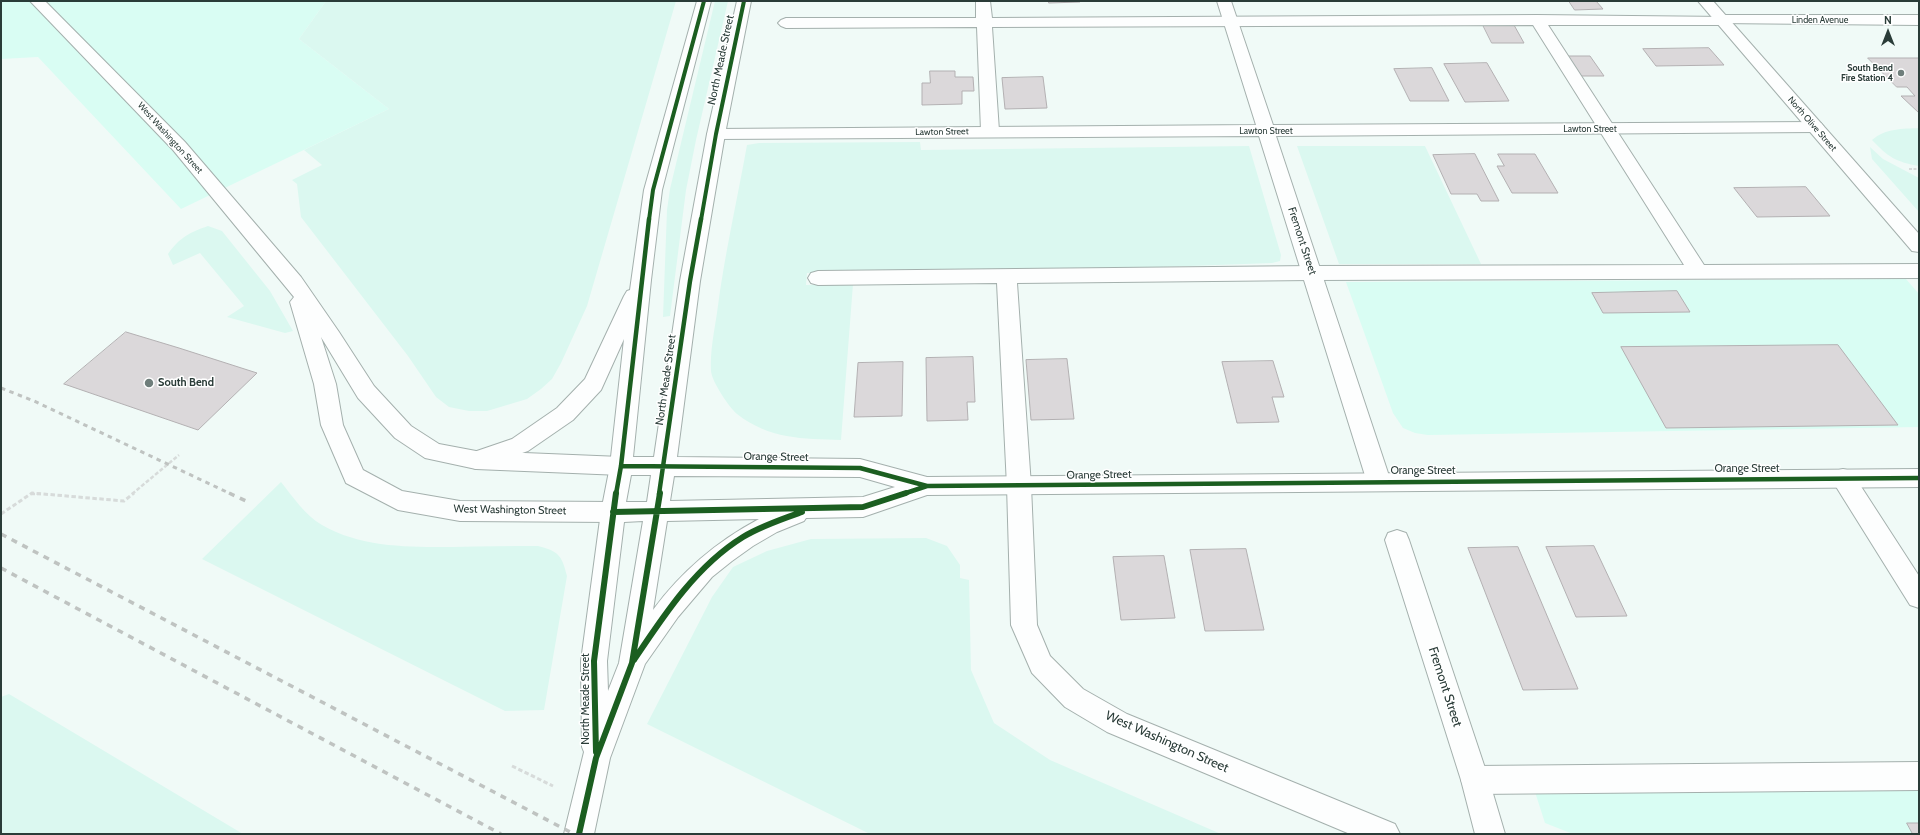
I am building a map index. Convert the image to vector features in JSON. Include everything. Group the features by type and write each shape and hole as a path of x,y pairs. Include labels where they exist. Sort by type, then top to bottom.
{"street":[{"name":"West Washington Street","path":"37,1 179,146 294,282 332,337 366,392 403,432 433,452 476,460 621,466"},
{"name":"North Meade Street","path":"596,758 594,661 613,512 621,466 641,280 653,190 704,1"},
{"name":"North Meade Street","path":"579,834 596,758 632,663 664,466 690,281 716,134 744,1"},
{"path":"983,1 990,131"},
{"name":"Fremont Street","path":"1224,1 1379,482"},
{"name":"North Olive Street","path":"1705,1 1919,246"},
{"path":"1537,20 1699,273"},
{"name":"Linden Avenue","path":"786,23 1919,20"},
{"name":"Lawton Street","path":"716,134 990,131 1266,132 1815,127"},
{"path":"818,278 1007,277 1312,272 1919,272"},
{"name":"West Washington Street","path":"1007,277 1019,486 1024,624 1041,664 1074,698 1117,724 1385,834"},
{"path":"476,460 520,445 565,414 593,384 641,280"},
{"name":"West Washington Street","path":"294,282 325,384 332,425 354,476 398,500 460,512 613,512"},
{"name":"Orange Street","path":"621,466 860,468 927,486 1919,478"},
{"path":"1843,478 1919,597"},
{"name":"Orange Street","path":"613,512 863,507 927,486"},
{"name":"Orange Street","path":"632,663 662,616 701,572 736,542 770,523 810,509"},
{"name":"Fremont Street","path":"1398,540 1476,780 1490,834"},
{"path":"1476,780 1919,776"}],"path":[{"path":"1909,169 1919,169"},
{"path":"1,514 32,493 124,501 179,455"},
{"path":"512,766 586,802"}],"shaded area":[{"path":"1,1 326,1 299,39 389,109 181,209 38,57 1,59"},
{"path":"326,1 676,1 587,306 552,379 527,399 487,411 469,411 449,407 436,397 408,356 301,217 297,184 292,180 322,165 304,150 389,109 299,39"},
{"path":"715,1 728,1 686,190 670,316 663,317 667,210 670,189"},
{"path":"1919,128 1919,166 1904,163 1893,158 1872,140 1889,131"},
{"path":"920,142 921,150 1249,146 1281,255 1280,261 1272,263 1107,269 807,273 806,285 853,284 841,440 787,436 774,433 749,422 734,411 721,394 714,381 711,371 712,342 723,271 747,145 759,143"},
{"path":"1297,146 1425,146 1481,264 1339,264"},
{"path":"1870,147 1883,159 1919,178 1919,212 1872,159"},
{"path":"208,226 222,231 270,291 293,331 285,333 227,317 244,306 200,253 173,265 168,254 176,244 190,233"},
{"path":"1906,279 1919,294 1919,427 1428,435 1415,433 1403,428 1393,413 1346,282"},
{"path":"281,482 300,505 316,521 337,533 353,538 386,545 420,547 538,546 555,552 561,559 567,576 544,710 505,711 202,559"},
{"path":"926,538 947,546 960,565 960,578 969,580 971,670 994,723 1050,760 1221,834 870,834 647,724 712,597 733,567 767,551 811,539"},
{"path":"9,694 243,834 1,834 1,697"},
{"path":"1919,788 1919,834 1573,834 1545,823 1535,792"}],"building":[{"path":"1049,1 1080,1 1080,2 1049,3"},
{"path":"1569,1 1596,1 1603,9 1575,10"},
{"path":"1483,25 1514,25 1524,43 1492,43"},
{"path":"1709,48 1724,65 1656,66 1643,49"},
{"path":"1563,56 1590,56 1604,76 1577,76"},
{"name":"South Bend Fire Station 4","path":"1868,58 1919,58 1919,113 1901,96 1915,96 1907,87 1897,87"},
{"path":"1487,63 1509,101 1465,102 1444,64"},
{"path":"1432,68 1449,101 1410,101 1394,69"},
{"path":"930,71 955,71 955,77 973,77 974,91 962,91 962,104 922,105 922,83 930,83"},
{"path":"1043,77 1047,108 1005,109 1002,78"},
{"path":"1475,154 1499,201 1481,201 1477,194 1451,194 1433,155"},
{"path":"1498,154 1535,154 1558,193 1512,193 1497,166 1504,166"},
{"path":"1806,187 1830,216 1757,217 1734,188"},
{"path":"1677,291 1690,312 1603,313 1592,293"},
{"name":"South Bend","path":"126,332 257,373 198,430 64,384"},
{"path":"1838,345 1898,425 1666,428 1621,347"},
{"path":"973,357 975,402 967,402 968,420 927,421 926,358"},
{"path":"1067,359 1074,419 1031,420 1026,360"},
{"path":"1273,361 1284,397 1272,397 1279,422 1237,423 1222,362"},
{"path":"903,362 902,416 854,417 858,363"},
{"path":"1594,546 1627,616 1576,617 1546,547"},
{"path":"1518,547 1578,689 1523,690 1468,548"},
{"path":"1246,549 1264,630 1205,631 1190,550"},
{"path":"1164,556 1175,618 1121,620 1113,557"},
{"path":"1907,823 1919,823 1919,834 1913,834"}],"railway":[{"path":"1,388 34,401 231,494"},
{"path":"229,493 248,502"},
{"path":"1,534 574,834"},
{"path":"1,568 501,834"}],"cycle path":[{"path":"596,752 594,661 613,512 621,466 641,280 653,190 704,1"},
{"path":"579,834 596,758 632,663 664,466 690,281 716,134 744,1"},
{"path":"621,466 860,468 927,486 1919,478"},
{"path":"613,512 863,507 927,486"},
{"path":"634,660 656,627 692,581 720,554 736,542 752,533 802,512"}],"place":[{"name":"South Bend Fire Station 4","path":"1901,73"},
{"name":"South Bend","path":"149,383"}]}
